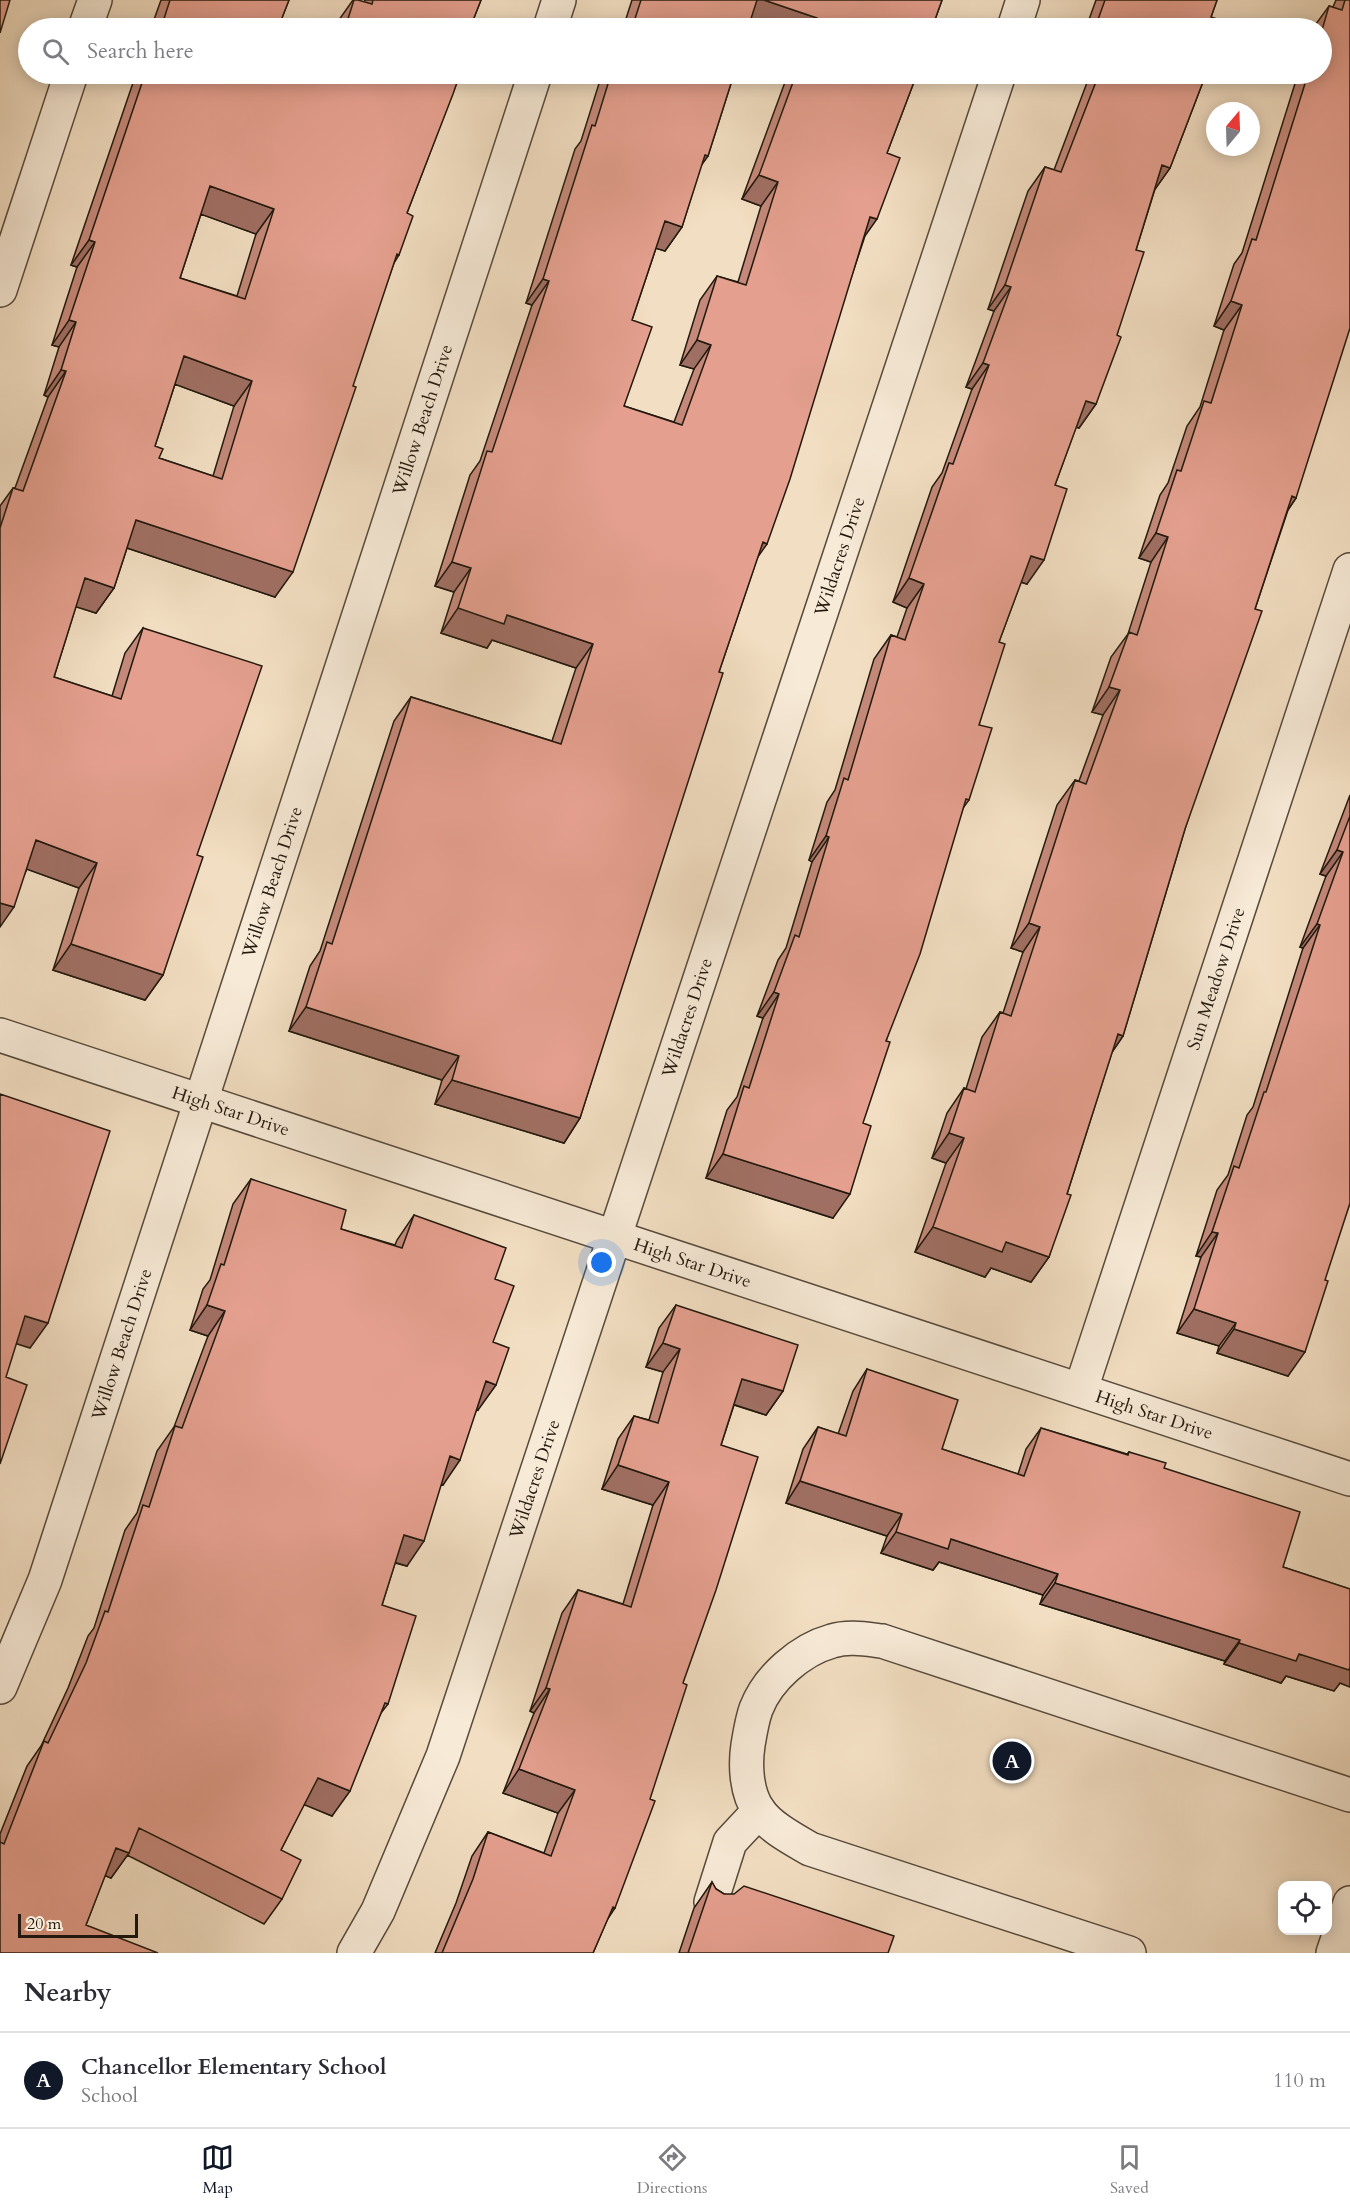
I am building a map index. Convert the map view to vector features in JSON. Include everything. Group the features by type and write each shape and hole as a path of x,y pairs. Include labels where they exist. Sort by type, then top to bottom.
{"street":[{"path":"89,18 95,0"},
{"path":"553,18 559,0"},
{"path":"1017,18 1023,0"},
{"path":"0,290 68,84"},
{"name":"Willow Beach Drive","path":"0,1687 45,1580 532,84"},
{"name":"Wildacres Drive","path":"354,1953 378,1911 443,1756 996,84"},
{"name":"Sun Meadow Drive","path":"1081,1389 1350,570"},
{"name":"High Star Drive","path":"0,1035 1350,1479"},
{"path":"1129,1953 810,1849 788,1836 759,1811 750,1792 746,1761 756,1710 768,1686 810,1651 832,1641 855,1638 907,1649 1350,1795"},
{"path":"711,1902 730,1842 759,1811"},
{"path":"1333,1953 1350,1903"}],"building":[{"path":"0,0 10,0 0,33"},
{"path":"170,0 289,0 282,18 164,18"},
{"path":"354,0 372,4 373,0 481,0 474,18 348,18"},
{"path":"641,0 757,0 751,18 635,18"},
{"path":"764,0 942,0 936,18 817,18"},
{"path":"1105,0 1217,0 1211,17 1214,18 1099,18"},
{"path":"1345,0 1350,0 1350,328 1296,498 1292,496 1255,609 1262,611 1185,829 1123,1036 1118,1034 1067,1194 1071,1195 1049,1257 1006,1242 1002,1252 933,1227 964,1138 949,1133 964,1088 975,1092 1000,1012 1011,1016 1040,927 1029,923 1075,780 1086,784 1120,690 1109,687 1129,632 1137,635 1168,537 1156,533 1177,470 1181,471 1204,401 1211,403 1242,305 1231,301 1252,239 1256,240 1305,84 1332,84 1332,18 1326,18 1329,6 1342,10"},
{"path":"142,84 456,84 407,213 413,216 399,255 397,254 353,386 356,387 293,572 136,520 114,588 85,578 54,677 121,699 143,628 262,666 197,855 203,857 163,975 71,944 97,863 36,840 14,907 0,903 0,528 13,488 23,491 66,371 61,370 76,322 69,320 95,242 89,240","holes":["210,186 274,209 245,299 180,278","184,356 252,381 222,479 159,458 163,449 155,446"]},
{"path":"608,84 731,84 682,227 665,221 632,320 652,327 624,406 682,425 711,345 697,340 717,276 746,285 778,182 759,175 792,84 913,84 887,153 900,158 877,219 870,217 790,479 767,544 763,542 719,672 723,673 580,1118 452,1080 459,1056 306,1007 327,942 332,944 411,697 561,744 593,644 507,615 504,624 458,608 471,568 452,562 487,451 492,452 549,281 543,279 592,125 595,126"},
{"path":"1095,84 1202,84 1170,168 1162,165 1136,250 1144,252 1117,335 1121,337 1096,404 1086,401 1055,485 1067,489 1044,560 1031,556 999,642 1005,644 979,725 992,728 969,800 966,799 920,954 886,1041 890,1042 863,1123 871,1126 850,1194 723,1154 744,1086 749,1088 779,994 774,992 795,935 799,937 829,837 826,836 844,778 848,780 891,635 905,640 924,584 909,578 949,463 953,464 989,365 983,363 1011,287 1005,285 1045,167 1061,172"},
{"path":"1350,816 1350,1203 1305,1352 1234,1329 1236,1323 1194,1309 1218,1233 1212,1232 1234,1166 1239,1168 1264,1092 1266,1092 1320,925 1317,924 1343,852 1337,850"},
{"path":"0,1094 110,1131 48,1323 25,1316 6,1377 27,1385 0,1464"},
{"path":"251,1179 346,1210 341,1229 402,1248 414,1215 506,1248 495,1279 514,1286 493,1342 509,1348 496,1385 486,1381 460,1460 450,1456 424,1541 404,1535 382,1605 416,1616 388,1704 385,1703 350,1791 318,1778 281,1850 301,1860 282,1899 139,1828 129,1853 116,1848 86,1925 158,1953 0,1953 0,1842 4,1844 44,1741 48,1743 86,1663 105,1611 108,1612 143,1505 149,1507 175,1426 182,1428 225,1311 207,1305 221,1264 224,1265"},
{"path":"676,1305 798,1345 783,1391 742,1379 721,1445 758,1457 716,1590 683,1683 687,1685 650,1799 655,1801 615,1908 613,1907 593,1953 442,1953 473,1879 488,1832 551,1856 575,1790 519,1769 550,1689 546,1688 578,1590 631,1607 669,1482 618,1465 634,1416 658,1423 680,1349 663,1343"},
{"path":"867,1369 958,1400 942,1449 1024,1476 1041,1428 1128,1455 1129,1452 1166,1463 1164,1468 1300,1512 1283,1567 1350,1589 1349,1670 1299,1654 1296,1661 1239,1643 1240,1640 1055,1583 1058,1574 951,1539 948,1549 896,1532 902,1514 800,1481 818,1427 846,1436"},
{"path":"712,1882 716,1889 724,1894 734,1894 744,1886 894,1936 888,1953 688,1953"}],"place":[{"name":"Chancellor Elementary School","path":"1012,1761"}]}
